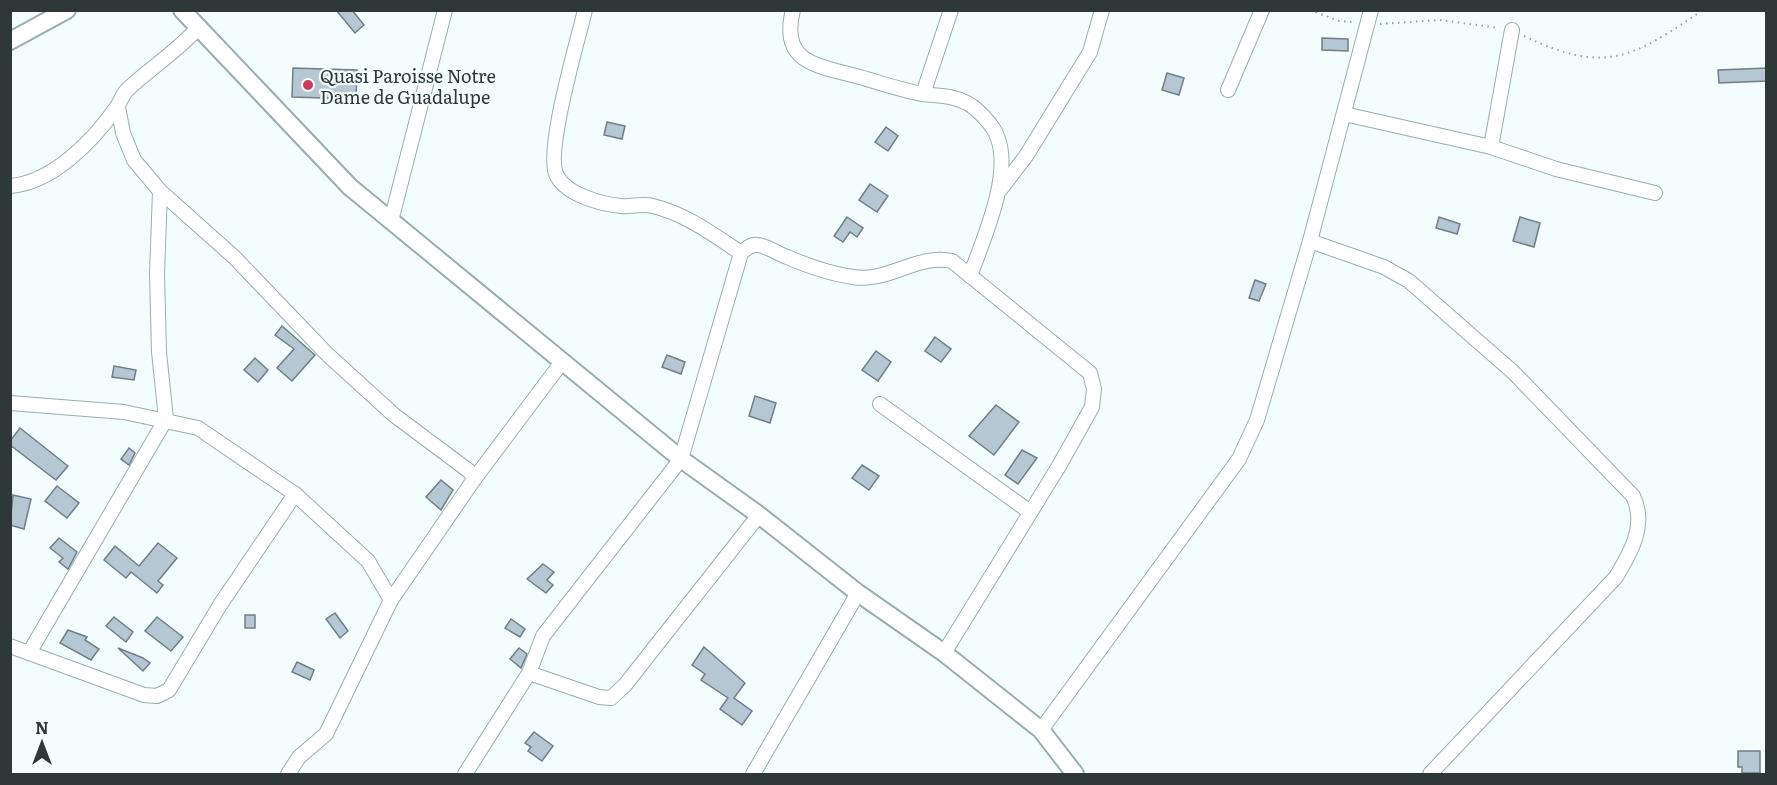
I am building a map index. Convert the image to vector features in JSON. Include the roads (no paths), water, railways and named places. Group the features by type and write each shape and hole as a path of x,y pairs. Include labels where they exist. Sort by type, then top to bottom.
{"street":[{"path":"10,41 67,10"},
{"path":"182,10 350,187 681,459 759,515 858,593 944,652 1041,730 1075,774"},
{"path":"391,221 445,10"},
{"path":"585,10 558,123 553,158 557,177 582,198 622,206 651,205 671,213 700,225 741,253"},
{"path":"793,10 790,23 791,42 797,51 815,67 923,94 950,96 969,104 986,120 997,135 1000,149 1000,190"},
{"path":"923,94 951,10"},
{"path":"970,276 1000,190 1026,156 1090,52 1102,10"},
{"path":"1228,90 1262,10"},
{"path":"1041,730 1239,459 1257,420 1310,241 1371,10"},
{"path":"10,186 45,176 82,147 117,107 126,90 176,52 198,28"},
{"path":"1491,147 1512,30"},
{"path":"117,107 123,133 134,160 160,191 234,257 328,355 394,415 469,471 475,478"},
{"path":"1344,114 1491,147 1547,166 1655,193"},
{"path":"29,653 166,420 159,352 157,274 160,191"},
{"path":"1310,241 1384,267 1409,280 1513,372 1633,496 1637,503 1638,531 1630,554 1617,577 1430,774"},
{"path":"465,774 529,673 543,636 681,459 741,253 748,247 758,244 811,266 855,278 869,278 941,258 952,261 1090,373 1093,380 1092,406 944,652"},
{"path":"288,774 299,757 326,734 391,600 475,478 562,362"},
{"path":"10,403 124,412 198,428 295,494 368,561 391,600"},
{"path":"880,404 1030,512"},
{"path":"10,646 144,695 157,696 169,690 220,605 295,494"},
{"path":"529,673 599,697 611,698 625,685 759,515"},
{"path":"753,774 858,593"}],"place":[{"name":"Quasi Paroisse Notre Dame de Guadalupe","path":"308,85"}]}
